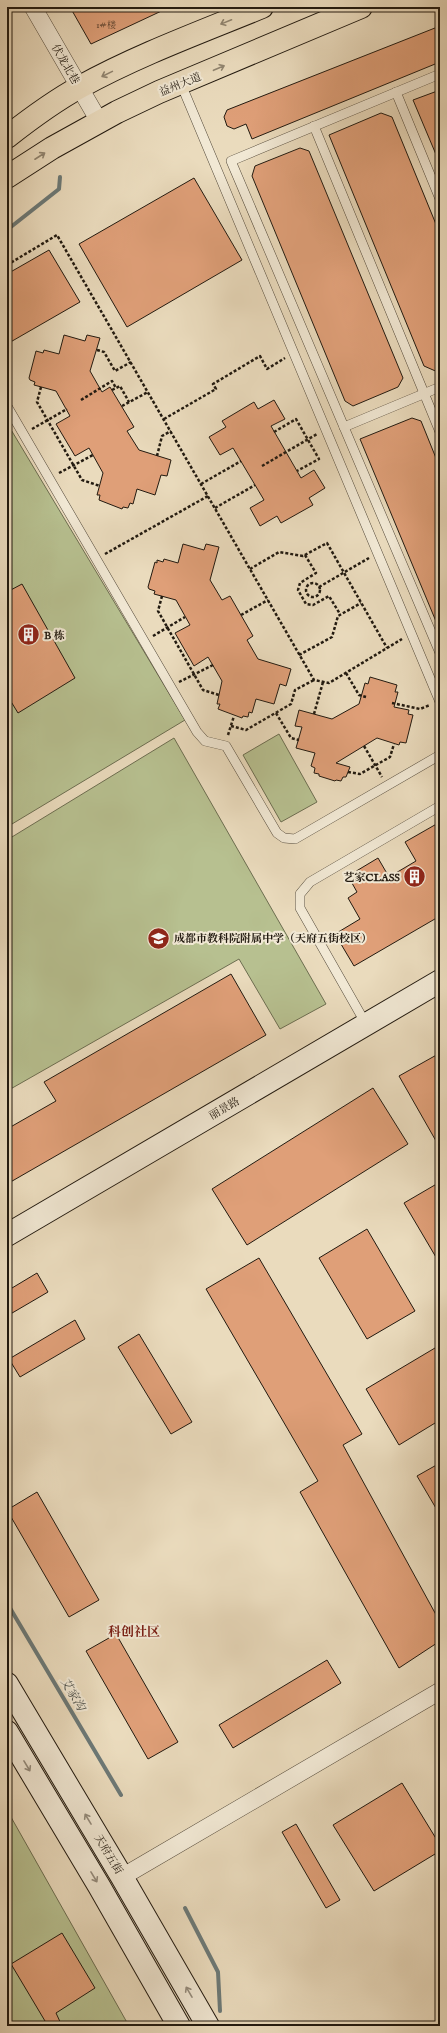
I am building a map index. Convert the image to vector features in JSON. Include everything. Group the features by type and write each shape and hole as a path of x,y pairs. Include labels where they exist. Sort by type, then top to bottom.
{"main road":[{"path":"7,137 80,87 149,53 262,7"},
{"name":"益州大道","path":"7,177 52,148 99,121 181,84 361,7"}],"street":[{"name":"伏龙北巷","path":"33,7 99,121"},
{"name":"丽景路","path":"7,1235 440,982"},
{"name":"天府五街","path":"7,1684 122,1877 208,2026"},
{"path":"122,1877 440,1691"},
{"path":"7,1732 99,1886 179,2026"}],"lane":[{"path":"440,74 231,161 440,653"},
{"path":"181,84 440,702"},
{"path":"396,92 440,199"},
{"path":"314,126 440,432"},
{"path":"344,428 440,388"},
{"path":"7,406 197,732 206,741 226,746 277,833 284,838 295,839 440,755"},
{"path":"366,1025 300,908 300,894 310,882 440,806"}],"path":[{"path":"7,265 58,235 314,680"},
{"path":"97,350 104,352 115,371 131,362"},
{"path":"164,419 216,389 213,384 260,356 267,369 293,353"},
{"path":"81,400 112,382 114,389 120,386 129,402"},
{"path":"41,387 37,402 82,480 100,486"},
{"path":"122,406 148,392"},
{"path":"23,434 67,409"},
{"path":"274,432 296,419 319,459 298,472"},
{"path":"262,466 325,429"},
{"path":"156,456 162,436 171,431"},
{"path":"49,478 93,455"},
{"path":"201,484 241,461"},
{"path":"215,508 255,485"},
{"path":"96,559 208,496"},
{"path":"250,569 279,552 303,556 326,542 387,648"},
{"path":"319,587 377,553"},
{"path":"305,555 316,573 300,583 298,590 306,604 314,605 330,596 340,614"},
{"path":"307,579 310,584"},
{"path":"310,584 315,584 319,587"},
{"path":"302,597 307,593 306,589 310,584"},
{"path":"317,596 320,592 319,587"},
{"path":"307,593 310,596 317,596"},
{"path":"162,596 158,611 203,690 219,695"},
{"path":"317,596 320,601"},
{"path":"241,615 268,600"},
{"path":"299,655 332,637 338,616 361,603"},
{"path":"144,641 185,617"},
{"path":"231,726 246,730 291,704 295,690 314,680 329,683 411,634"},
{"path":"170,687 213,665"},
{"path":"346,672 359,695 366,697"},
{"path":"314,714 323,682"},
{"path":"392,703 420,709 440,702"},
{"path":"276,713 291,738 299,740"},
{"path":"226,746 234,716"},
{"path":"348,772 360,774 390,757 394,744"},
{"path":"364,746 387,785"}],"green space":[{"path":"7,423 185,720 7,827"},
{"path":"279,734 317,802 281,822 243,755"},
{"name":"成都市教科院附属中学（天府五街校区）","path":"174,738 326,1004 280,1029 239,959 7,1091 7,840"},
{"path":"7,1810 129,2026 7,2026"}],"building":[{"path":"70,7 170,7 91,44"},
{"path":"440,26 440,62 252,139 246,124 234,129 227,126 224,117 227,110"},
{"path":"440,90 440,164 413,100"},
{"path":"381,113 392,117 440,234 440,373 424,366 329,135"},
{"path":"300,148 309,151 403,378 398,387 353,406 345,401 252,176 255,166"},
{"path":"194,178 242,260 127,327 79,244"},
{"path":"49,250 80,302 7,344 7,274"},
{"path":"64,335 85,341 87,335 100,338 90,371 102,392 110,387 134,427 127,431 139,450 171,460 167,476 161,475 155,495 137,489 133,504 130,503 128,508 123,507 122,509 99,500 100,495 97,495 103,473 89,448 75,456 56,424 70,416 56,391 34,385 35,382 29,378 36,351 43,353 44,350 59,354"},
{"path":"274,400 285,419 271,426 301,478 314,470 325,488 309,498 313,505 281,523 277,516 260,526 250,508 264,500 233,448 220,455 209,437 226,427 222,421 254,402 258,409"},
{"path":"412,418 421,421 440,468 440,631 360,439"},
{"path":"183,544 204,550 206,544 219,547 210,580 222,600 230,596 253,636 247,640 258,659 291,669 286,686 280,684 274,704 256,699 252,713 249,712 248,717 243,716 242,718 218,709 220,704 217,704 222,681 208,657 194,666 175,633 190,625 176,600 154,594 155,591 149,589 148,587 155,562 157,563 157,560 163,562 164,559 178,563"},
{"name":"B 栋","path":"22,584 75,678 18,713 7,695 7,592"},
{"path":"370,677 397,685 395,692 398,692 394,707 409,710 408,714 413,715 406,743 400,742 399,745 377,738 336,763 350,767 346,777 343,777 341,781 335,781 319,776 319,774 314,773 315,768 311,766 315,753 296,748 302,727 295,726 299,710 332,719 359,704 365,683 368,684"},
{"path":"440,822 440,916 354,966 335,934 360,919 348,898 357,892 348,876 378,858 389,877 416,861 405,842"},
{"path":"231,974 266,1035 7,1184 7,1129 56,1101 44,1082"},
{"path":"440,1053 440,1148 399,1076"},
{"path":"373,1088 408,1144 247,1245 212,1189"},
{"path":"440,1182 440,1264 404,1203"},
{"path":"367,1229 415,1311 367,1339 319,1258"},
{"path":"259,1258 362,1434 343,1445 440,1622 440,1641 399,1668 300,1492 318,1481 206,1289"},
{"path":"37,1273 48,1292 7,1316 7,1291"},
{"path":"75,1320 85,1339 20,1377 9,1359"},
{"path":"139,1334 192,1422 171,1434 118,1347"},
{"path":"440,1345 440,1420 399,1445 366,1389"},
{"path":"440,1463 440,1515 417,1476"},
{"path":"37,1492 99,1600 69,1617 7,1510"},
{"path":"116,1634 178,1742 148,1759 86,1651"},
{"path":"327,1660 341,1683 233,1748 219,1725"},
{"path":"402,1783 440,1845 440,1851 374,1891 333,1825"},
{"path":"296,1824 340,1900 326,1908 282,1832"},
{"path":"62,1933 95,1988 56,2013 62,2026 48,2026 11,1964"}],"waterway":[{"path":"7,230 59,189 60,177"},
{"name":"艾家沟","path":"7,1603 121,1795"},
{"name":"艾家沟","path":"185,1908 218,1972 220,2011"}],"place":[{"name":"B 栋","path":"29,635"},
{"name":"艺家CLASS","path":"415,877"},
{"name":"成都市教科院附属中学（天府五街校区）","path":"159,938"}],"district":[{"name":"科创社区","path":"134,1631"}]}
